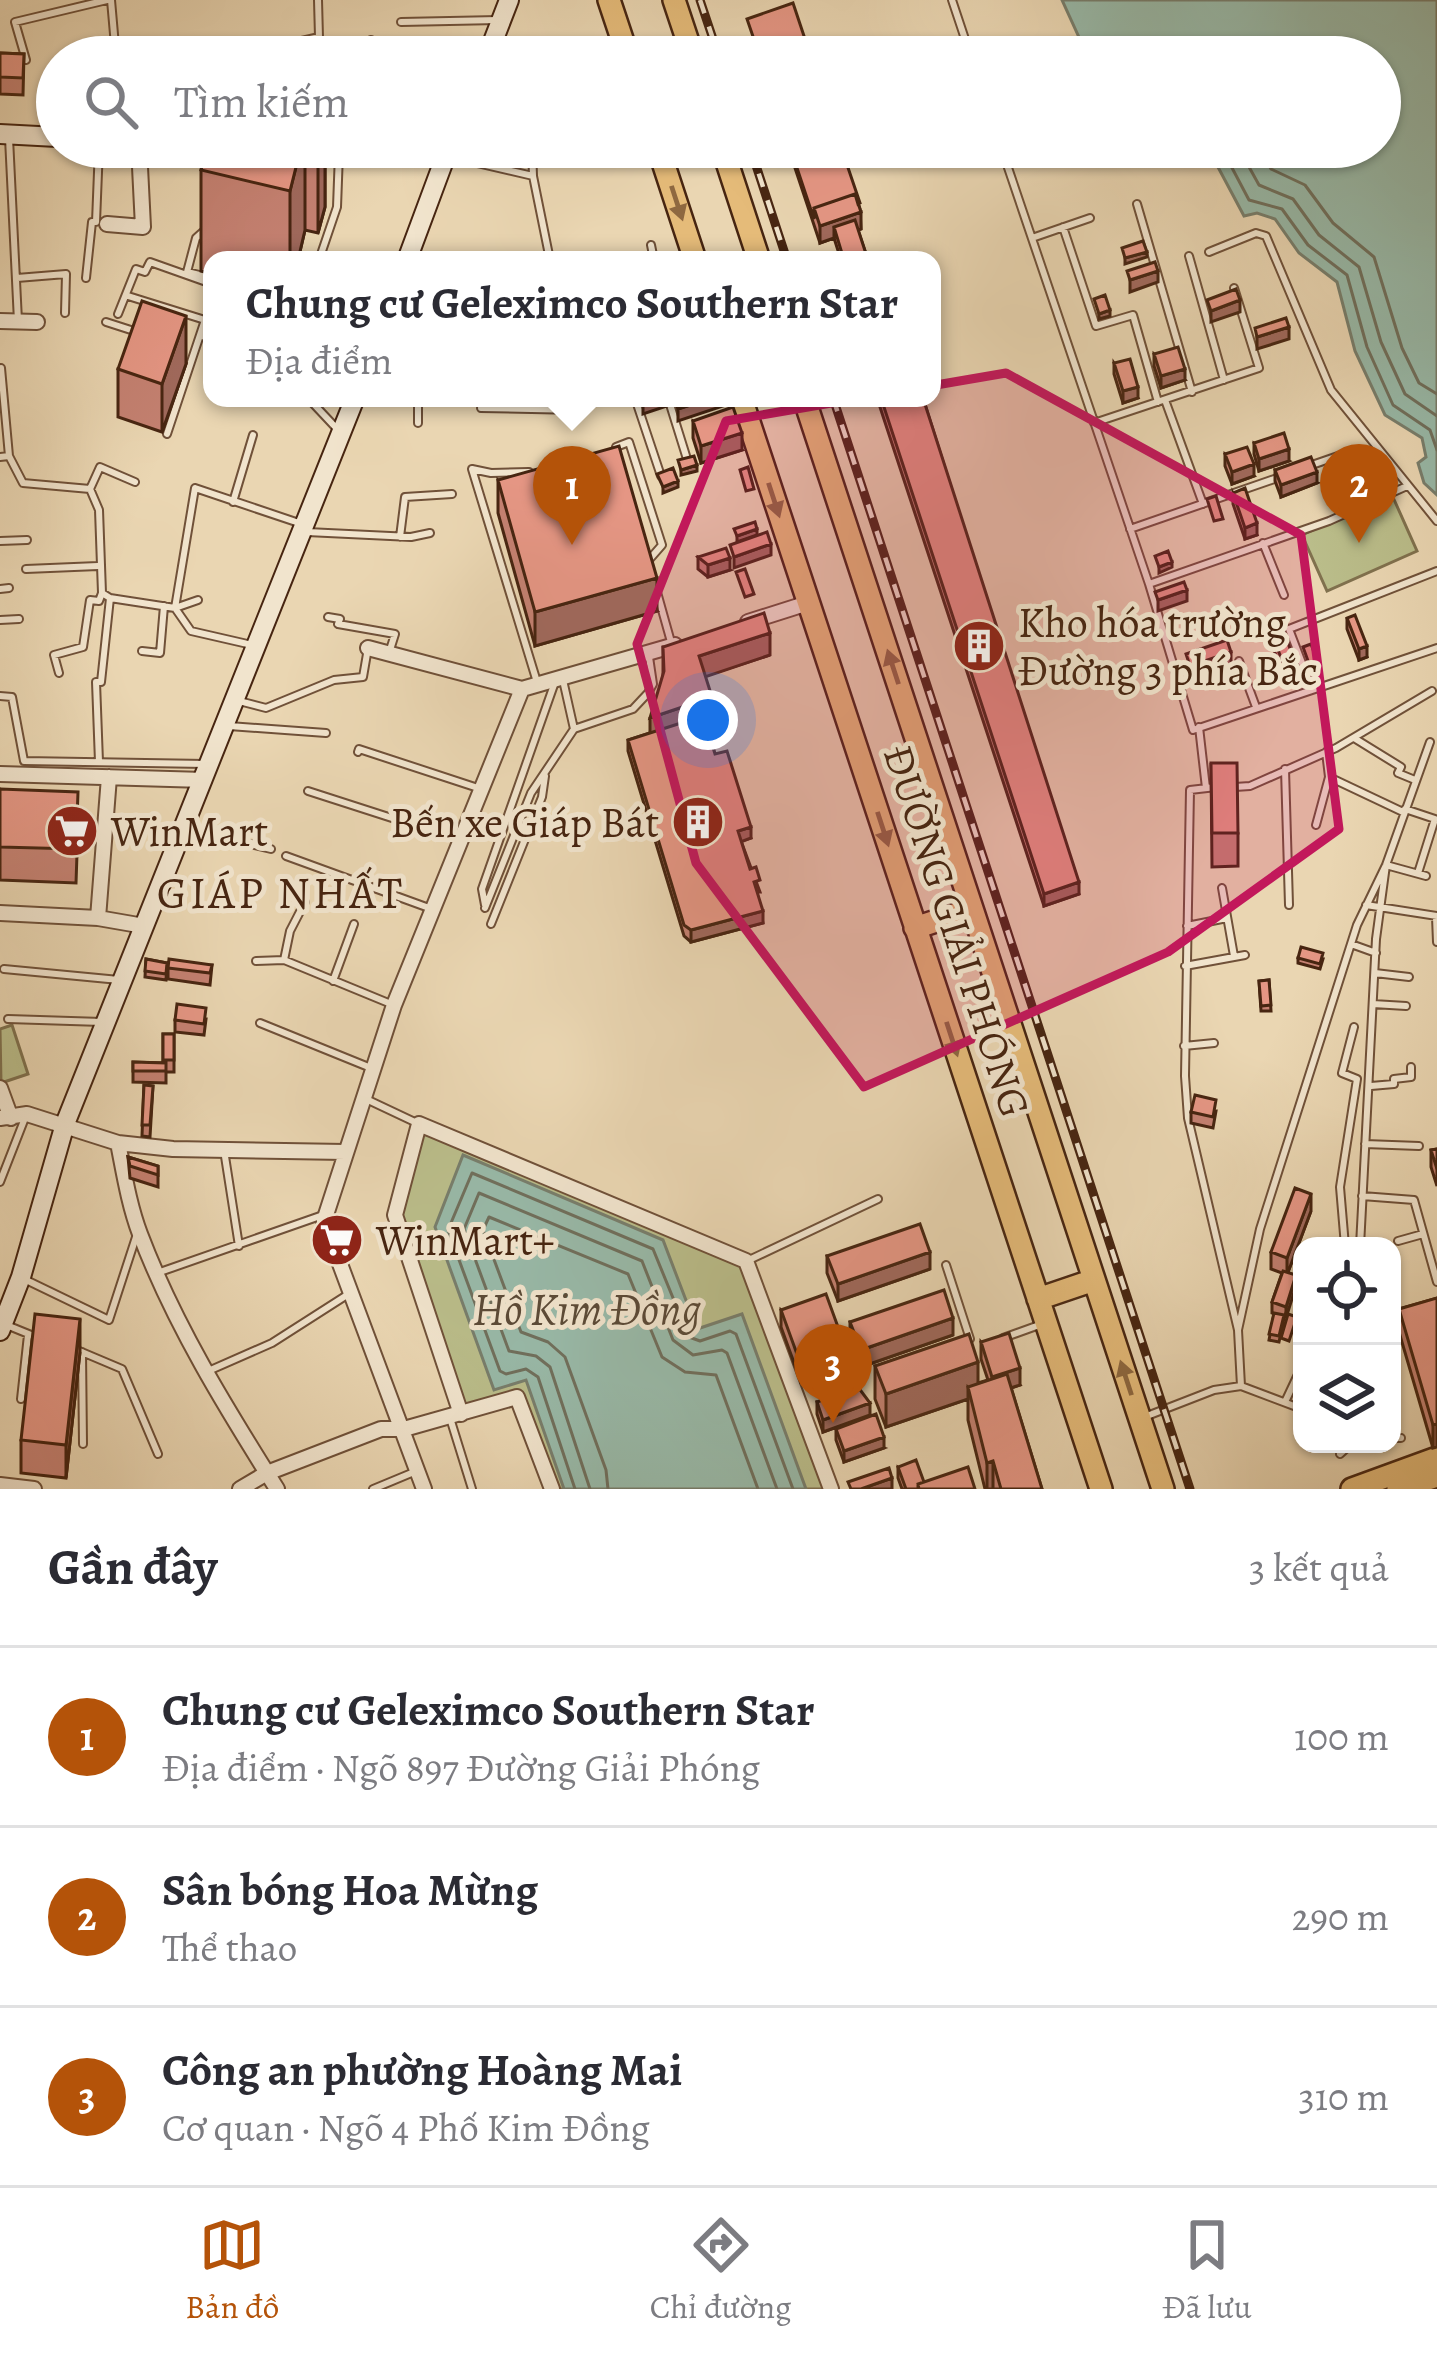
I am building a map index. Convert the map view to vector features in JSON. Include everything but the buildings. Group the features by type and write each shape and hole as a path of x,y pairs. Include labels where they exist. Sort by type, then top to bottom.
{"main road":[{"path":"495,36 509,0"},
{"path":"610,0 621,36"},
{"path":"674,0 686,36"},
{"path":"4,135 36,136"},
{"path":"410,251 441,168"},
{"path":"665,168 692,251"},
{"path":"729,168 756,251"},
{"path":"2,1328 65,1124 352,407"},
{"name":"ĐƯỜNG GIẢI PHÓNG","path":"744,407 1096,1482"},
{"name":"ĐƯỜNG GIẢI PHÓNG","path":"807,407 1163,1489"},
{"path":"914,922 970,904"},
{"path":"1038,1299 1094,1280"},
{"path":"1360,1485 1437,1458"},
{"path":"1398,1489 1437,1476"}],"street":[{"path":"106,224 143,227 140,168"},
{"path":"0,321 38,322"},
{"path":"740,624 808,602"},
{"path":"368,648 530,687 695,639"},
{"path":"424,1489 324,1221 394,1005 481,789 530,687"},
{"path":"0,774 109,777 207,772"},
{"path":"98,918 109,777"},
{"path":"0,914 98,918 144,926"},
{"path":"0,1088 12,1117 65,1124 118,1143 345,1152"},
{"path":"455,1415 395,1215 419,1124 746,1261 807,1410 831,1489"},
{"path":"118,1143 138,1229 157,1274 206,1372 277,1489"},
{"path":"240,1489 267,1473 381,1429 404,1429 518,1397 552,1489"},
{"path":"0,1485 34,1489"}],"lane":[{"path":"0,25 109,0 113,36"},
{"path":"318,0 319,36"},
{"path":"952,0 964,36"},
{"path":"401,22 501,20"},
{"path":"15,22 26,60"},
{"path":"4,135 18,321"},
{"path":"86,278 92,222 97,222 98,168"},
{"path":"322,251 337,208 338,168"},
{"path":"504,168 533,176"},
{"path":"533,168 548,251"},
{"path":"1008,168 1196,729 1205,788"},
{"path":"316,203 337,208"},
{"path":"1137,204 1192,392"},
{"path":"1032,238 1090,218"},
{"path":"203,278 188,272 196,238 216,221"},
{"path":"1063,227 1096,326 1133,315 1161,401 1203,503"},
{"path":"1209,252 1256,233 1266,236 1331,390 1437,521"},
{"path":"651,245 652,251"},
{"path":"1189,256 1224,380"},
{"path":"118,314 136,269 145,272 150,262 203,278"},
{"path":"16,278 66,274 65,314"},
{"path":"1094,423 1259,368 1234,288"},
{"path":"127,296 203,319"},
{"path":"106,322 141,334"},
{"path":"167,434 203,326"},
{"path":"177,345 195,351"},
{"path":"2,368 5,457 23,482 90,489"},
{"path":"316,407 341,434"},
{"path":"418,407 418,423"},
{"path":"481,409 578,407"},
{"path":"638,407 662,476"},
{"path":"671,407 687,459"},
{"path":"233,502 253,435"},
{"path":"611,448 629,442 656,525 662,545 648,562 672,646"},
{"path":"1130,529 1338,456"},
{"path":"59,673 54,655 83,646 90,600 99,601 102,593 99,510 90,489 100,467 135,482"},
{"path":"530,687 472,469 533,472"},
{"path":"1149,584 1407,487"},
{"path":"257,646 191,631 175,608 195,488 304,528 400,536 430,533"},
{"path":"400,536 405,497 452,494"},
{"path":"0,542 27,540"},
{"path":"1263,544 1283,595"},
{"path":"26,568 98,566"},
{"path":"1312,689 1289,629 1437,571"},
{"path":"102,593 175,608 197,600"},
{"path":"99,762 96,682 101,682 110,598"},
{"path":"142,651 160,653 164,606"},
{"path":"328,617 340,619 338,624 395,634 389,652"},
{"path":"0,620 19,619"},
{"path":"236,700 266,708 334,680 363,676 368,648"},
{"path":"1196,729 1437,649"},
{"path":"559,681 482,889 485,908 531,793 574,729 633,709 649,693 653,673 648,653"},
{"path":"1239,661 1256,707"},
{"path":"559,681 574,729"},
{"path":"1241,1386 1238,1330 1188,1118 1184,1046 1193,818 1190,790 1250,786 1354,738 1432,691"},
{"path":"0,696 12,697 24,761 207,772"},
{"path":"226,725 326,733"},
{"path":"1354,738 1401,767 1398,773 1416,781"},
{"path":"1238,1330 1260,1229 1350,944 1432,745"},
{"path":"358,752 481,789"},
{"path":"1316,825 1329,777 1326,752"},
{"path":"1286,769 1289,905"},
{"path":"491,924 542,796 546,773"},
{"path":"1329,777 1436,820 1422,875 1386,865"},
{"path":"308,791 460,840"},
{"path":"186,828 271,849"},
{"path":"286,856 432,910"},
{"path":"1361,1237 1376,953 1386,865"},
{"path":"1222,888 1234,956"},
{"path":"284,960 290,931 304,902"},
{"path":"1366,905 1437,916 1437,942"},
{"path":"1187,926 1227,918"},
{"path":"333,981 354,924"},
{"path":"1350,944 1376,953"},
{"path":"1185,966 1245,955"},
{"path":"256,961 284,960 394,1005"},
{"path":"4,969 122,981"},
{"path":"1375,974 1408,977"},
{"path":"1373,1004 1406,1006"},
{"path":"8,1019 105,1022"},
{"path":"260,1023 371,1068"},
{"path":"1344,1237 1340,1187 1357,1079 1342,1073 1354,1028"},
{"path":"1184,1046 1214,1042"},
{"path":"1370,1086 1394,1088 1394,1078 1411,1077 1411,1066"},
{"path":"362,1098 419,1124"},
{"path":"0,1182 12,1117"},
{"path":"1365,1144 1419,1146"},
{"path":"224,1150 239,1246"},
{"path":"1363,1196 1414,1200 1437,1282"},
{"path":"746,1261 878,1199"},
{"path":"157,1274 326,1214"},
{"path":"21,1277 110,1320 138,1229"},
{"path":"1401,1240 1423,1234"},
{"path":"946,1264 973,1348"},
{"path":"206,1372 272,1343 350,1293"},
{"path":"993,1341 1045,1323"},
{"path":"2,1328 46,1340"},
{"path":"21,1400 28,1335"},
{"path":"64,1346 122,1370 158,1454"},
{"path":"82,1352 83,1444"},
{"path":"1140,1418 1205,1393 1241,1386 1293,1405"},
{"path":"1286,1402 1293,1386"},
{"path":"455,1415 472,1489"},
{"path":"373,1489 418,1470"}],"highlighted area":[{"path":"1006,373 1301,535 1339,829 1168,952 864,1087 696,863 637,644 726,421"}],"green space":[{"path":"1392,495 1417,551 1327,591 1302,535"},
{"path":"12,1025 28,1074 1,1083 0,1029"},
{"name":"Hồ Kim Đồng","path":"422,1129 742,1265 824,1489 556,1489 524,1398 463,1408 399,1212"}],"water":[{"path":"1062,0 1437,0 1437,495 1424,483 1418,463 1426,457 1422,438 1385,415 1355,351 1337,282 1299,253 1275,219 1257,213 1244,216 1218,168 1401,168 1401,36 1078,36"},
{"name":"Hồ Kim Đồng","path":"463,1155 663,1240 697,1329 742,1314 806,1489 564,1489 526,1380 494,1390 435,1227"}],"railway":[{"path":"700,0 712,36"},
{"path":"757,168 784,251"},
{"path":"836,407 1190,1489"}],"place":[{"name":"Sân bóng Hoa Mừng","path":"1359,543"},
{"name":"Chung cư Geleximco Southern Star","path":"572,545"},
{"name":"Kho hóa trường Đường 3 phía Bắc","path":"979,646"},
{"name":"Bến xe Giáp Bát","path":"698,822"},
{"name":"WinMart","path":"72,831"},
{"name":"WinMart+","path":"337,1240"},
{"name":"Công an phường Hoàng Mai","path":"833,1423"}],"district":[{"name":"GIÁP NHẤT","path":"281,893"}]}
